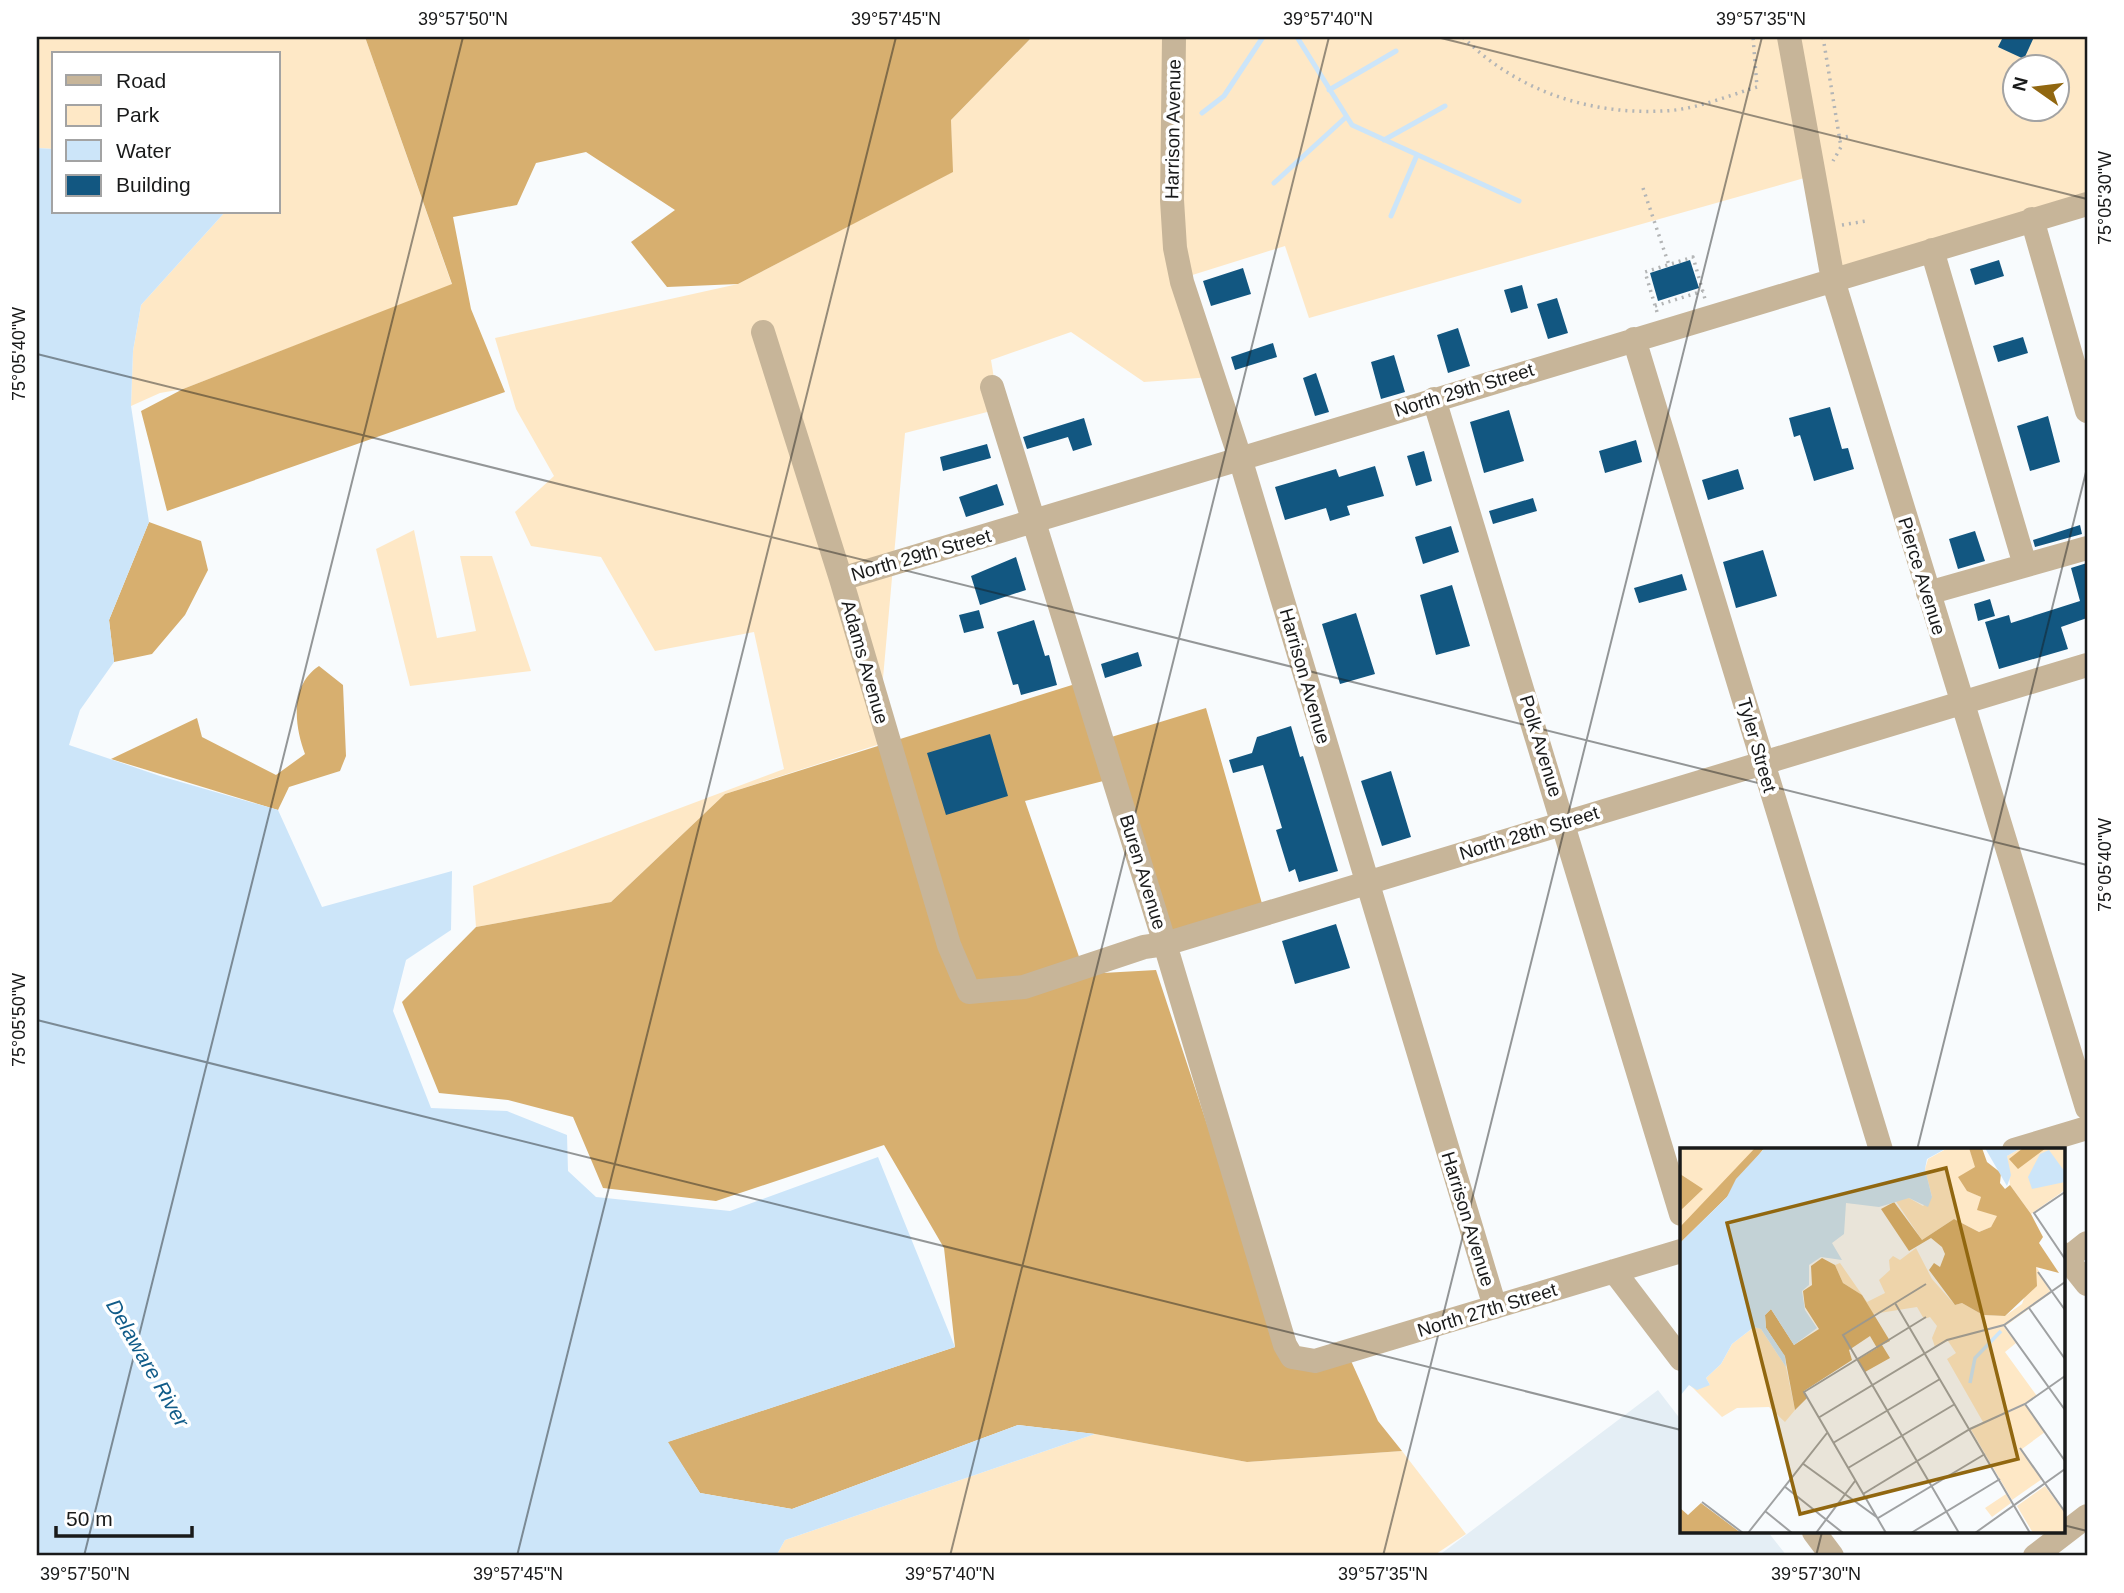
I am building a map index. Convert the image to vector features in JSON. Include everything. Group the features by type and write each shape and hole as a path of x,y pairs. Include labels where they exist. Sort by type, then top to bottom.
{"street":[{"name":"Harrison Avenue","path":"1174,37 1172,200 1175,248 1182,282 1240,458 1495,1307"},
{"name":"Pierce Avenue","path":"1789,37 1833,280 2087,1108"},
{"name":"North 29th Street","path":"841,579 2087,204"},
{"path":"2032,219 2087,411"},
{"path":"1932,250 2025,565"},
{"name":"Adams Avenue","path":"763,332 841,579 949,944 969,992"},
{"name":"Tyler Street","path":"1641,337 1762,764 1880,1148"},
{"name":"Buren Avenue","path":"992,387 1165,944 1285,1345 1292,1357"},
{"name":"Polk Avenue","path":"1434,399 1680,1211"},
{"path":"1928,593 2087,548"},
{"name":"North 28th Street","path":"969,992 1024,987 1144,947 1165,944 1762,764 1960,701 2087,665"},
{"path":"2021,1148 2087,1128"},
{"path":"2087,1242 2064,1258 2087,1284"},
{"name":"North 27th Street","path":"1292,1357 1315,1361 1680,1251"},
{"path":"1614,1271 1680,1358"},
{"path":"2064,1534 2087,1516"},
{"path":"1816,1534 1832,1556"},
{"path":"2035,1556 2064,1534"}],"path":[{"path":"1462,37 1502,70 1540,90 1593,107 1639,112 1686,107 1757,87 1753,37"},
{"path":"1823,37 1840,147 1832,163"},
{"path":"1839,138 1850,136"},
{"path":"1643,188 1670,266"},
{"path":"1838,226 1866,221"},
{"path":"1641,337 1646,323 1659,318 1645,272 1693,257 1707,304"},
{"path":"1655,306 1703,290"}],"shaded area":[{"path":"365,37 1032,37 951,120 953,172 738,284 667,287 631,242 675,210 586,152 536,163 517,205 453,217 471,309 505,392 167,511 141,411 183,389 452,284"},
{"path":"149,522 201,541 208,570 185,615 152,654 114,662 109,620"},
{"path":"319,666 343,685 346,756 340,771 289,787 278,810 111,759 197,718 202,737 276,775 305,754 298,731 297,706 303,684"},
{"path":"1088,680 1108,738 1206,708 1263,907 1167,936 1119,777 1025,801 1085,974 1156,970 1284,1357 1343,1343 1378,1421 1402,1451 1247,1462 1095,1434 1018,1425 792,1509 700,1493 667,1442 955,1347 944,1248 884,1145 716,1201 603,1188 573,1117 508,1100 439,1093 402,1002 476,927 611,902 725,794"},
{"path":"1658,1390 1680,1419 1680,1534 1770,1534 1787,1556 1438,1556"}],"green space":[{"path":"37,37 365,37 452,285 183,389 160,393 131,406 133,351 141,305 223,214 280,214 280,52 52,52 52,149 37,148"},
{"path":"1032,37 2087,37 2087,202 1825,280 1808,177 1309,318 1285,246 1186,277 1212,377 1144,382 1071,332 991,360 999,409 905,433 877,745 725,794 611,902 476,927 473,886 784,769 754,632 655,651 601,557 531,546 515,512 554,476 516,409 495,338 738,284 952,172 951,120"},
{"path":"414,530 437,638 476,631 460,556 492,556 531,671 410,686 376,549"},
{"path":"1095,1434 1247,1462 1402,1451 1466,1534 1433,1556 776,1556 785,1540"}],"water":[{"name":"Delaware River","path":"37,148 52,149 52,214 223,214 141,305 133,351 131,406 149,522 109,620 114,662 80,710 69,745 160,776 278,810 322,907 452,871 451,930 406,960 393,1011 431,1108 507,1111 567,1135 568,1171 596,1197 730,1211 878,1157 955,1347 668,1442 700,1493 792,1509 1018,1425 1095,1434 785,1540 776,1556 37,1556"}],"building":[{"path":"2003,37 2034,37 2027,52 2009,52 1998,47"},
{"path":"1690,260 1699,288 1658,301 1650,273"},
{"path":"1999,260 2004,276 1975,285 1970,269"},
{"path":"1243,268 1251,294 1211,306 1203,281"},
{"path":"1522,285 1528,308 1511,313 1504,290"},
{"path":"1557,298 1568,333 1548,339 1537,304"},
{"path":"1458,328 1470,366 1448,373 1437,335"},
{"path":"2023,337 2028,353 1998,362 1993,346"},
{"path":"1273,343 1277,357 1235,370 1231,357"},
{"path":"1394,355 1405,392 1381,399 1371,362"},
{"path":"1316,373 1329,412 1315,416 1303,378"},
{"path":"1830,407 1842,449 1848,448 1854,469 1814,481 1800,435 1794,437 1789,418"},
{"path":"1509,410 1524,461 1484,473 1470,422"},
{"path":"2048,416 2060,462 2030,471 2017,426"},
{"path":"1084,418 1092,445 1073,451 1068,437 1027,449 1023,437"},
{"path":"1636,440 1642,462 1605,473 1599,451"},
{"path":"987,444 991,458 943,471 940,457"},
{"path":"1424,451 1432,481 1416,486 1407,456"},
{"path":"1375,466 1384,496 1347,506 1350,515 1330,521 1326,508 1285,520 1275,487 1336,469 1339,477"},
{"path":"1738,469 1744,489 1708,500 1702,480"},
{"path":"997,484 1004,505 966,517 959,497"},
{"path":"1533,498 1537,511 1493,524 1489,511"},
{"path":"2080,525 2082,534 2035,547 2033,540"},
{"path":"1451,526 1459,552 1423,564 1415,537"},
{"path":"1975,531 1985,561 1958,569 1949,539"},
{"path":"1763,550 1777,596 1736,608 1723,562"},
{"path":"1016,557 1026,590 980,605 971,576"},
{"path":"2087,563 2087,618 2061,627 2068,649 1999,669 1985,622 2009,615 2011,623 2080,601 2071,568"},
{"path":"1682,574 1687,590 1639,603 1634,588"},
{"path":"1452,585 1470,646 1436,655 1420,595"},
{"path":"1990,599 1995,616 1978,621 1974,604"},
{"path":"979,610 984,628 964,633 959,615"},
{"path":"1356,613 1375,674 1340,684 1322,624"},
{"path":"1034,620 1045,656 1049,655 1057,685 1021,695 1018,684 1013,685 997,632"},
{"path":"1138,652 1142,666 1105,678 1101,664"},
{"path":"1291,726 1300,757 1303,756 1338,871 1299,882 1295,869 1289,872 1276,830 1282,828 1263,765 1233,773 1229,760 1252,753 1257,737"},
{"path":"990,734 1008,796 946,815 927,753"},
{"path":"1391,771 1411,837 1382,846 1361,781"},
{"path":"1336,924 1350,968 1295,984 1282,941"}],"waterway":[{"path":"1202,113 1224,96 1263,37"},
{"path":"1297,37 1352,125 1519,201"},
{"path":"1329,90 1396,51"},
{"path":"1384,140 1445,106"},
{"path":"1274,183 1345,118"},
{"path":"1391,216 1417,155"}]}
